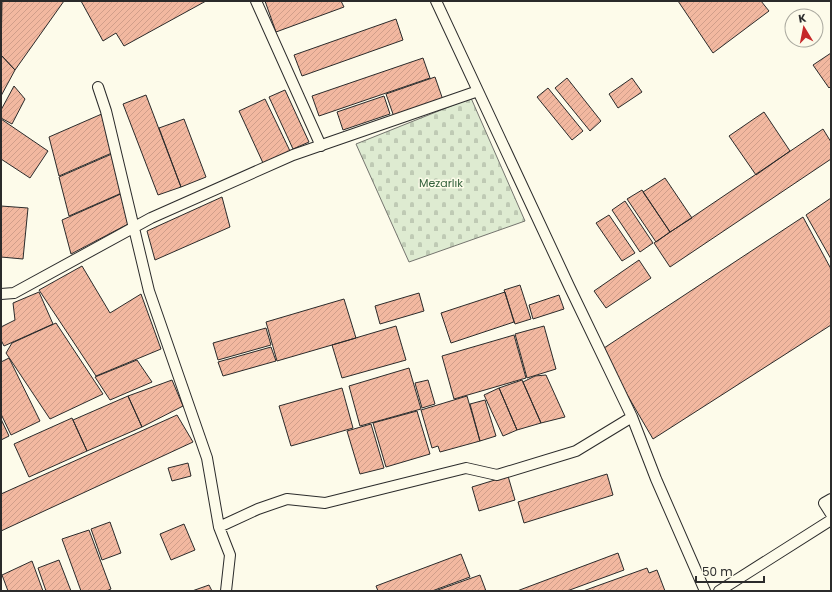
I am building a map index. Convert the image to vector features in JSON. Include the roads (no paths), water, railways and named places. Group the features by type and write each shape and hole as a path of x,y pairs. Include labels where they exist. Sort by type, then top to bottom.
{"street":[{"path":"256,1 321,146"},
{"path":"436,1 632,417 656,479 705,591"},
{"path":"98,87 106,111 149,291 208,458 219,527 230,555 226,591"},
{"path":"1,294 14,293 151,218 293,155 478,91"},
{"path":"219,527 258,509 287,499 325,503 466,468 497,475 576,451 632,417"},
{"path":"831,499 824,503 831,514"},
{"path":"719,591 831,520"}],"park label":[{"name":"Mezarlık","path":"441,183"}]}
